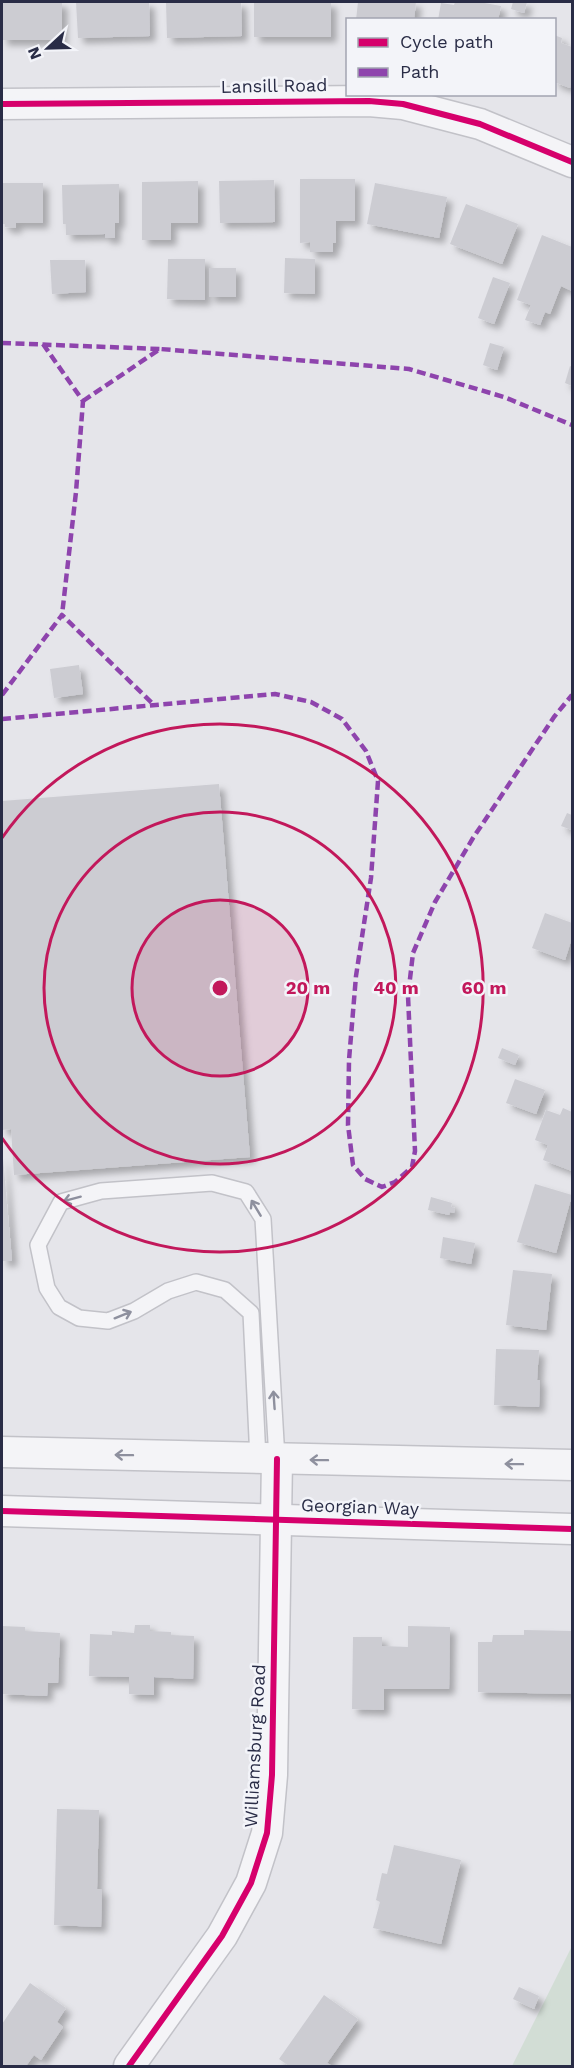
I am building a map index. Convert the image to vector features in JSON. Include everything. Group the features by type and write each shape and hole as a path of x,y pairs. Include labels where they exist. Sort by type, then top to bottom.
{"street":[{"name":"Lansill Road","path":"2,105 369,101 403,104 480,123 573,162"},
{"path":"2,1452 573,1465"},
{"name":"Williamsburg Road","path":"129,2067 222,1936 251,1883 267,1833 272,1775 277,1519 268,1459"},
{"name":"Georgian Way","path":"2,1511 573,1529"}],"lane":[{"path":"212,1183 246,1192 263,1219 268,1459 251,1313 225,1290 196,1282 168,1291 134,1311 108,1321 80,1318 59,1307 47,1288 38,1245 62,1202 101,1191 212,1183"}],"shaded area":[{"path":"572,1946 572,2066 512,2066"}],"building":[{"path":"2,2 62,2 62,40 2,40"},
{"path":"76,2 149,2 150,36 78,38"},
{"path":"166,2 241,2 242,36 167,38"},
{"path":"254,2 331,2 331,37 254,37"},
{"path":"358,2 416,2 414,18 356,18"},
{"path":"455,2 479,2 501,6 498,18 438,18 441,3 454,5"},
{"path":"513,2 527,2 524,13 511,9"},
{"path":"556,36 562,38 561,43 572,47 570,88 556,83"},
{"path":"300,179 355,179 355,221 336,221 336,243 333,243 333,252 310,252 310,242 300,243"},
{"path":"274,180 275,222 220,223 219,181"},
{"path":"198,181 198,223 171,223 171,240 142,240 142,182"},
{"path":"2,183 43,183 43,223 16,223 16,228 5,227 5,224 2,224"},
{"path":"375,183 447,197 439,238 367,224"},
{"path":"119,184 119,223 115,223 115,238 105,238 105,234 66,235 66,224 63,224 62,185"},
{"path":"466,204 518,224 502,264 450,244"},
{"path":"542,235 572,247 572,291 561,286 550,314 545,312 540,325 525,320 531,305 517,300"},
{"path":"285,258 315,259 315,294 284,293"},
{"path":"168,259 205,259 205,300 167,299"},
{"path":"50,260 85,260 86,292 52,294"},
{"path":"209,268 236,268 236,297 209,297"},
{"path":"493,277 510,283 494,324 478,318"},
{"path":"490,343 504,347 497,370 483,365"},
{"path":"570,366 572,367 572,386 565,383"},
{"path":"79,665 83,694 54,698 50,669"},
{"path":"219,784 250,1157 14,1175 11,1129 2,1130 2,801"},
{"path":"567,813 572,815 572,830 561,826"},
{"path":"545,913 572,923 572,938 565,960 532,948"},
{"path":"502,1048 519,1055 515,1065 498,1058"},
{"path":"515,1079 545,1090 536,1114 506,1103"},
{"path":"563,1108 572,1112 572,1171 543,1160 548,1145 535,1140 546,1110 560,1115"},
{"path":"3,1158 12,1261 2,1261"},
{"path":"535,1184 572,1195 556,1253 517,1242"},
{"path":"431,1197 452,1203 451,1207 455,1208 454,1213 450,1212 449,1215 428,1210"},
{"path":"443,1237 475,1243 471,1264 440,1258"},
{"path":"513,1270 552,1274 546,1330 506,1325"},
{"path":"496,1349 539,1350 537,1380 540,1380 539,1407 494,1405"},
{"path":"135,1625 150,1625 150,1631 171,1632 171,1635 194,1636 193,1679 154,1677 154,1695 129,1694 129,1677 89,1676 90,1634 112,1635 112,1631 134,1633"},
{"path":"2,1626 25,1627 25,1631 60,1633 58,1683 48,1683 47,1696 2,1694"},
{"path":"408,1626 450,1627 449,1689 384,1689 384,1710 352,1709 353,1637 382,1637 382,1646 408,1647"},
{"path":"524,1630 572,1631 572,1694 478,1692 478,1642 492,1642 493,1635 524,1635"},
{"path":"57,1809 99,1810 97,1889 102,1889 101,1927 54,1925"},
{"path":"394,1845 461,1860 441,1944 373,1928 380,1902 376,1900 382,1873 387,1874"},
{"path":"30,1983 66,2008 57,2022 63,2027 41,2060 34,2055 26,2066 2,2066 2,2024"},
{"path":"519,1987 539,1996 534,2009 513,1999"},
{"path":"324,1995 358,2019 327,2063 332,2066 289,2066 279,2059"}],"marked path":[{"path":"2,343 160,349"},
{"path":"43,344 83,401 76,492 62,615"},
{"path":"83,401 160,349 409,369 504,397 572,425"},
{"path":"2,695 62,615 154,705"},
{"path":"2,719 275,694 311,702 342,719 366,751 378,781 371,878 356,976 349,1060 348,1125 353,1165 365,1179 382,1187 395,1182 412,1167 415,1151 408,996 413,953 435,902 473,838 554,717 572,695"}],"cycle path":[{"path":"2,104 369,101 403,104 480,124 572,162"},
{"path":"129,2066 222,1936 251,1883 267,1833 272,1775 277,1459"},
{"path":"2,1511 572,1529"}]}
